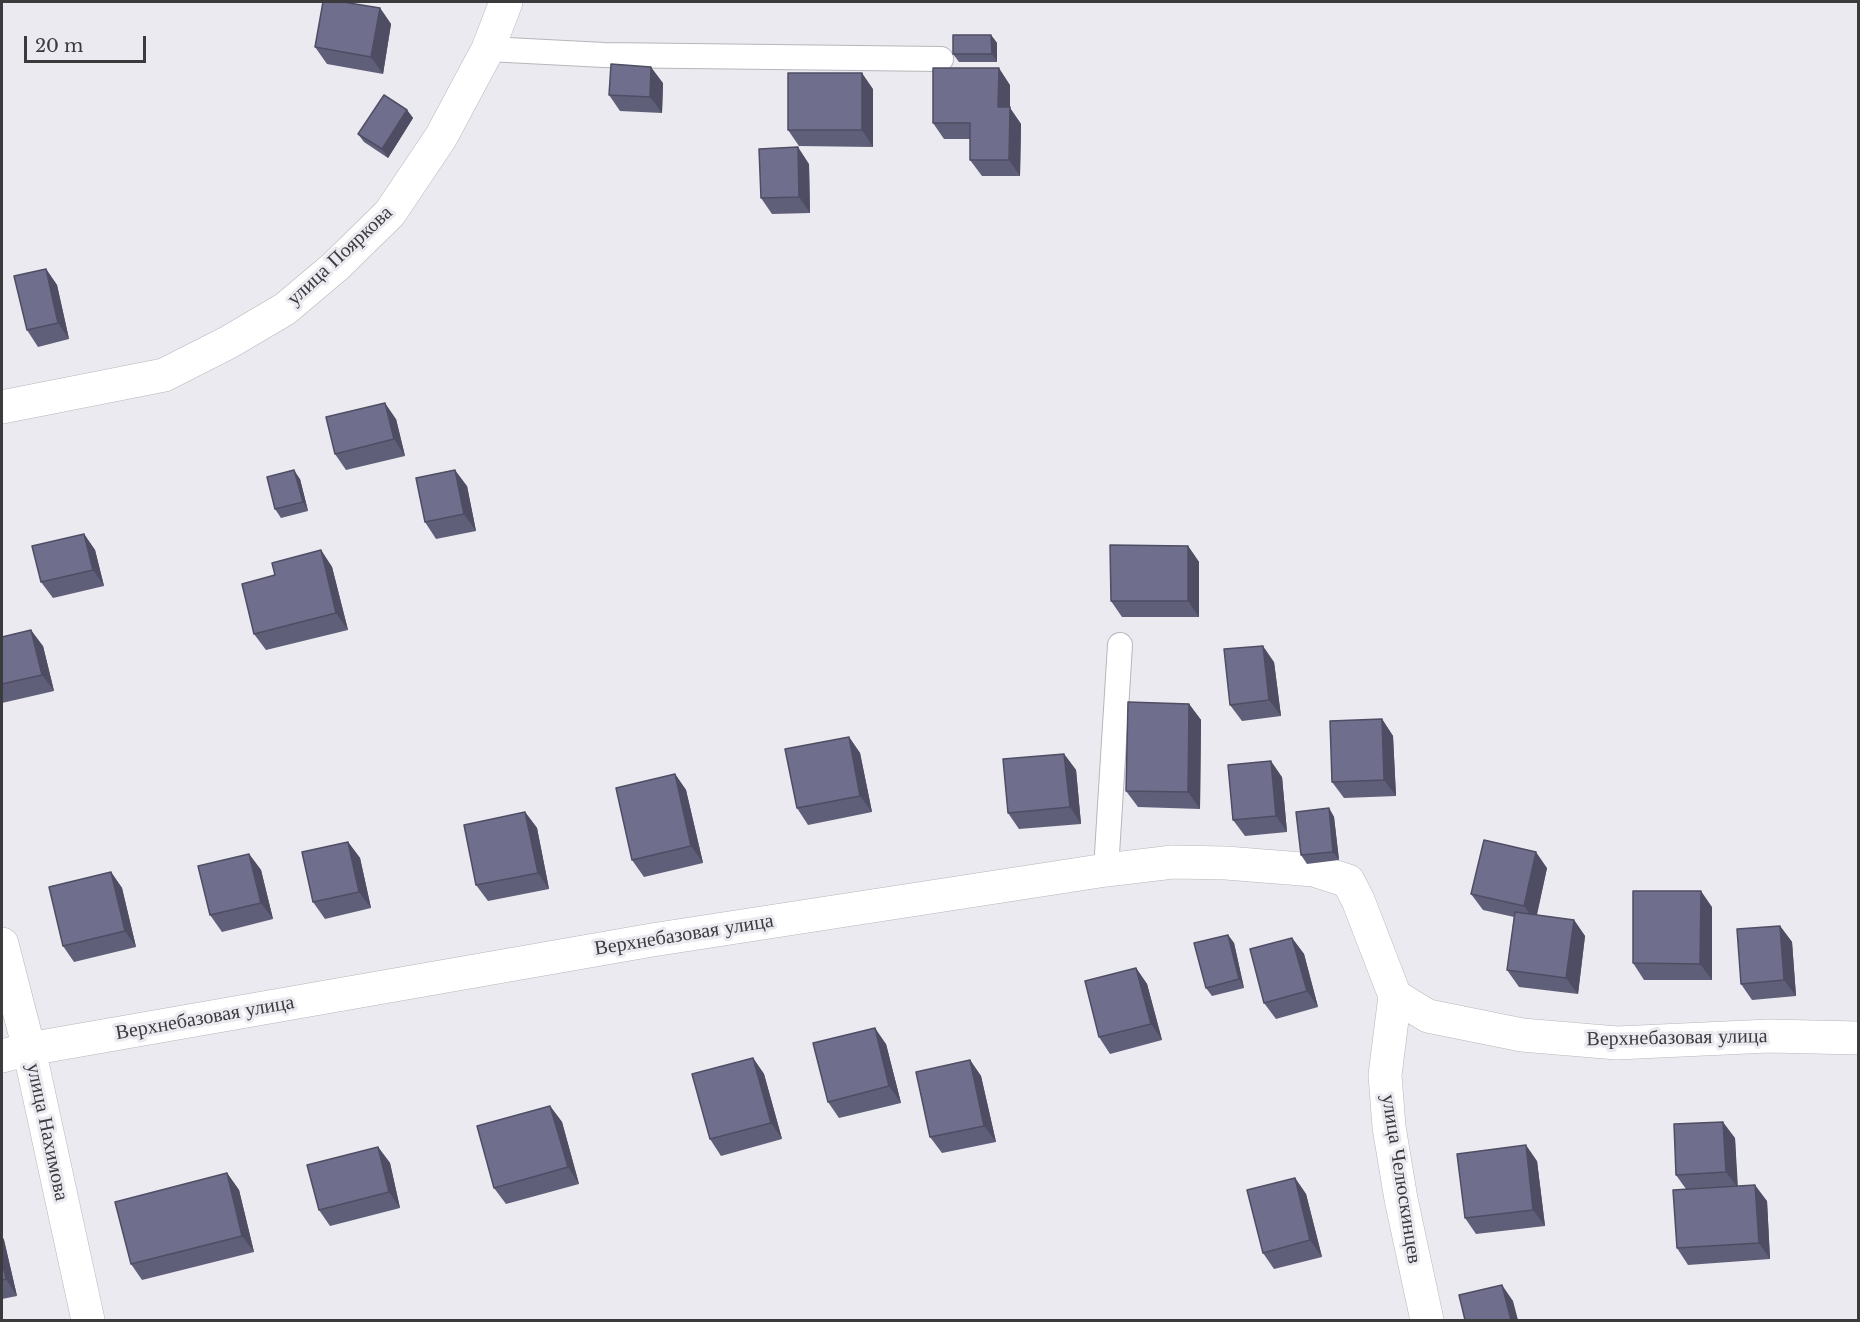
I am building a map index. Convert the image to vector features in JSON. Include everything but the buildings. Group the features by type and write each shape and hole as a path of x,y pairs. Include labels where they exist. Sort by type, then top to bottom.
{"street":[{"name":"улица Пояркова","path":"2,407 164,375 229,342 285,309 336,266 390,213 441,137 489,49 506,2"},
{"name":"Верхнебазовая улица","path":"15,1052 663,938 1106,870 1173,862 1226,863 1314,870 1348,880 1358,900"},
{"name":"улица Челюскинцев","path":"1358,900 1395,996 1385,1075 1389,1127 1401,1199 1427,1320"},
{"name":"улица Нахимова","path":"2,944 15,1052 88,1320"},
{"name":"Верхнебазовая улица","path":"1395,996 1428,1016 1522,1035 1617,1043 1769,1036 1858,1038"}],"lane":[{"path":"489,49 604,55 941,59"},
{"path":"1106,870 1120,645"}]}
